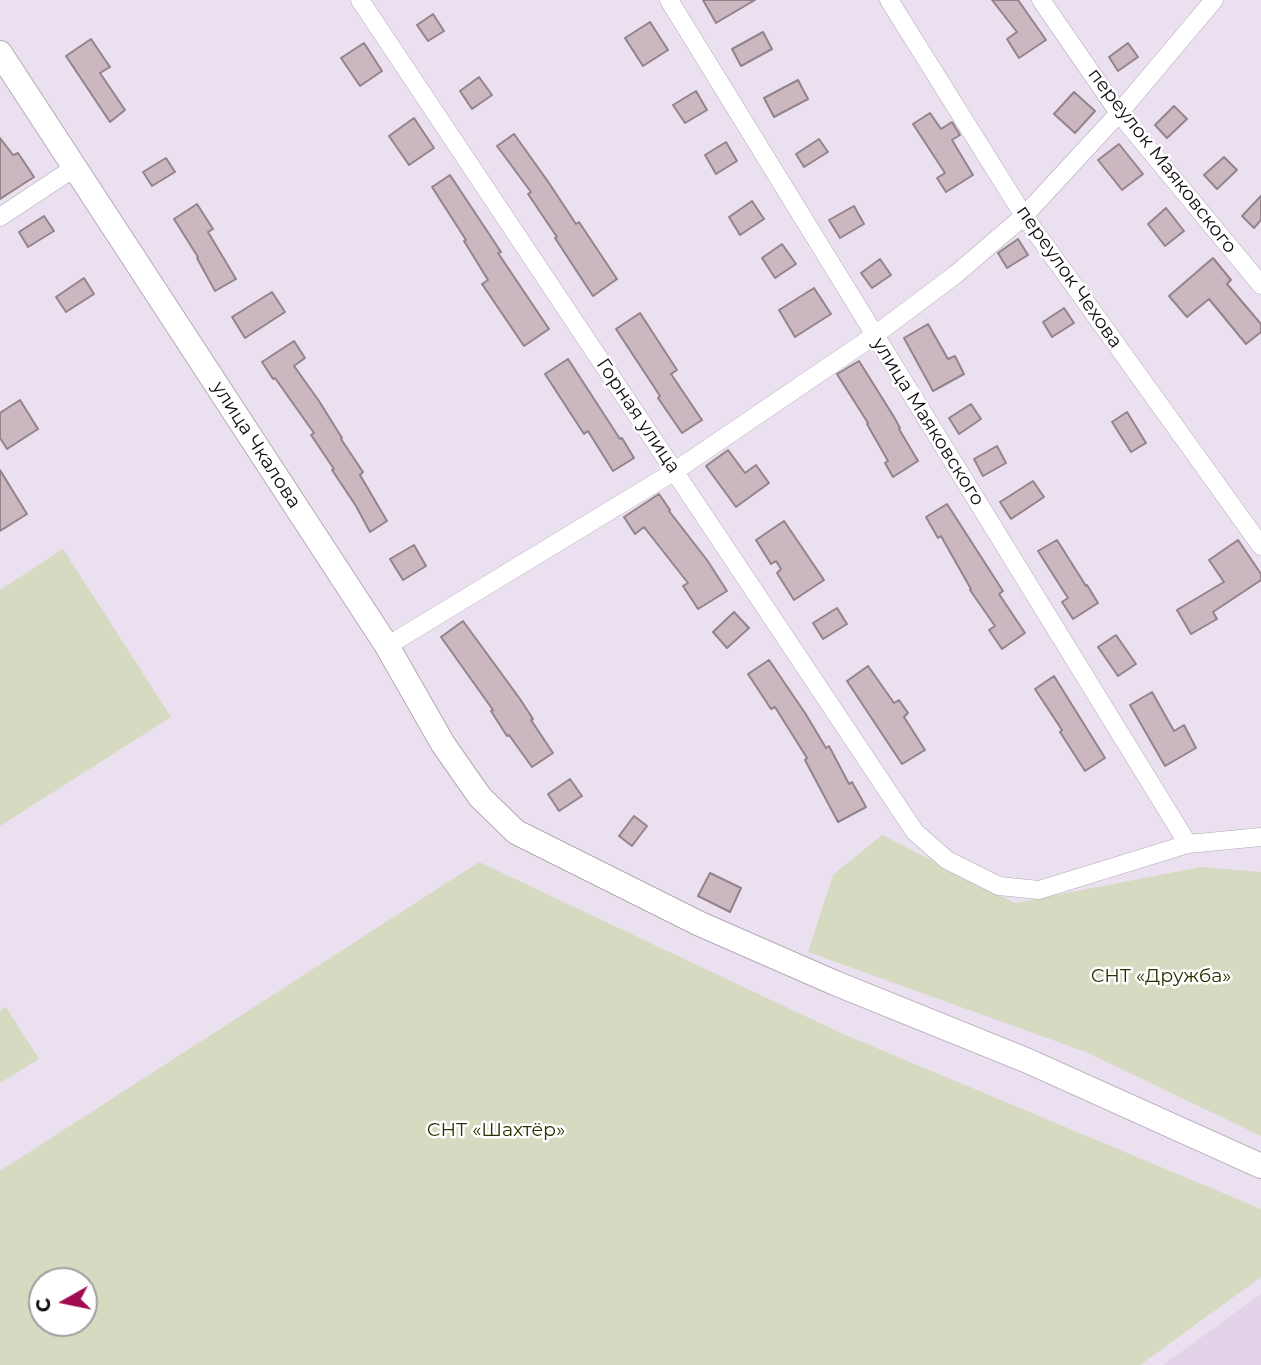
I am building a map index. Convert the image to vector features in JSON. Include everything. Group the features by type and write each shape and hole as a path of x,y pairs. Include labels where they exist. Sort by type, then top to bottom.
{"main road":[{"name":"улица Чкалова","path":"0,53 387,646 443,744 480,797 516,832 700,924 835,983 1028,1061 1261,1166"}],"street":[{"name":"Горная улица","path":"360,0 915,832 947,860 999,886 1040,890 1188,844 1261,837"},
{"name":"улица Маяковского","path":"669,0 1188,844"},
{"name":"переулок Чехова","path":"889,0 1024,216 1261,546"},
{"name":"переулок Маяковского","path":"1041,0 1119,113 1261,285"},
{"path":"387,646 675,471 875,335 955,275 1024,216 1119,113 1214,0"},
{"path":"0,217 74,167"}],"shaded area":[{"path":"1261,1294 1261,1365 1163,1365"}],"green space":[{"path":"63,549 171,717 0,826 0,590"},
{"name":"СНТ «Дружба»","path":"882,835 1015,903 1201,867 1261,872 1261,1136 1086,1052 808,952 833,875"},
{"name":"СНТ «Шахтёр»","path":"479,862 843,1034 1261,1209 1261,1277 1140,1365 0,1365 0,1171"},
{"path":"6,1007 39,1059 0,1083 0,1011"}],"building":[{"path":"703,0 755,0 716,23"},
{"path":"992,0 1018,0 1046,40 1019,58 1007,39 1017,32"},
{"path":"433,14 444,31 428,41 417,25"},
{"path":"650,22 668,50 643,66 625,38"},
{"path":"763,32 772,49 741,66 732,49"},
{"path":"91,39 110,67 100,73 125,110 110,122 66,56"},
{"path":"364,43 382,71 360,86 341,58"},
{"path":"1128,43 1138,57 1118,71 1109,57"},
{"path":"479,77 492,95 472,109 460,91"},
{"path":"798,80 808,99 774,117 764,98"},
{"path":"696,91 707,110 685,123 673,105"},
{"path":"1074,92 1095,111 1075,133 1054,114"},
{"path":"1174,106 1187,119 1167,138 1155,125"},
{"path":"930,113 941,129 952,122 960,135 952,140 973,175 946,192 937,178 945,173 913,124"},
{"path":"414,118 434,148 409,165 389,136"},
{"path":"514,134 617,279 593,296 528,194 531,192 497,146"},
{"path":"0,138 13,155 18,153 34,177 0,199"},
{"path":"819,139 828,152 804,167 796,154"},
{"path":"726,142 737,161 716,174 705,155"},
{"path":"1119,144 1143,174 1122,190 1098,160"},
{"path":"1224,157 1237,170 1217,189 1204,175"},
{"path":"166,158 175,172 152,186 143,172"},
{"path":"450,175 549,329 524,346 482,284 488,280 432,187"},
{"path":"1261,196 1261,220 1254,228 1242,216"},
{"path":"752,201 764,219 740,235 729,217"},
{"path":"197,204 213,229 208,232 236,279 215,291 174,219"},
{"path":"854,206 864,224 840,238 829,220"},
{"path":"1166,208 1184,231 1165,246 1148,224"},
{"path":"44,216 54,231 28,247 19,232"},
{"path":"1018,239 1028,255 1007,268 998,253"},
{"path":"782,244 796,264 775,278 762,258"},
{"path":"1213,258 1231,280 1227,284 1261,324 1261,332 1246,344 1209,299 1187,317 1169,296"},
{"path":"880,259 891,275 872,288 861,273"},
{"path":"84,278 94,294 66,312 56,297"},
{"path":"814,288 831,314 795,337 779,310"},
{"path":"272,292 285,312 245,338 232,317"},
{"path":"1064,308 1074,323 1052,337 1043,322"},
{"path":"640,313 677,370 671,374 702,420 682,433 616,329"},
{"path":"928,324 948,359 955,356 964,374 933,391 904,338"},
{"path":"294,341 305,358 294,366 363,472 360,475 387,521 370,532 311,435 314,433 262,362"},
{"path":"568,359 634,458 613,471 588,431 584,434 545,374"},
{"path":"859,361 918,461 893,477 885,463 888,461 868,423 837,374"},
{"path":"20,400 38,429 7,449 0,438 0,413"},
{"path":"971,404 981,419 959,434 949,418"},
{"path":"1127,412 1146,443 1131,452 1112,422"},
{"path":"997,446 1006,463 983,476 974,459"},
{"path":"728,450 745,473 756,465 769,483 736,507 706,466"},
{"path":"0,470 27,514 0,531"},
{"path":"1033,481 1044,497 1011,519 1000,502"},
{"path":"659,494 727,591 698,609 683,586 688,583 644,527 635,534 624,517"},
{"path":"947,504 1003,591 999,594 1025,633 1002,649 989,630 995,626 970,590 941,536 938,538 926,517"},
{"path":"784,521 824,580 794,600 777,573 781,569 776,561 771,564 756,540"},
{"path":"1057,540 1098,603 1073,619 1062,602 1068,598 1038,551"},
{"path":"1238,540 1261,574 1261,580 1213,612 1217,619 1191,634 1177,610 1224,582 1209,560"},
{"path":"414,545 426,566 403,580 390,559"},
{"path":"837,608 847,624 823,639 813,623"},
{"path":"734,612 749,628 727,648 713,632"},
{"path":"463,621 520,699 553,753 532,767 509,735 507,736 491,711 493,710 441,637"},
{"path":"1116,635 1136,664 1118,676 1098,647"},
{"path":"769,660 826,748 829,746 849,784 852,782 866,807 838,822 805,760 807,758 775,707 771,709 748,674"},
{"path":"868,666 894,703 899,700 908,713 904,717 925,750 902,764 847,681"},
{"path":"1054,676 1105,758 1085,771 1035,689"},
{"path":"1152,692 1174,731 1184,725 1196,748 1165,766 1130,705"},
{"path":"570,779 582,796 559,811 548,794"},
{"path":"634,816 647,826 632,846 619,836"},
{"path":"710,873 741,888 730,912 698,896"}]}
